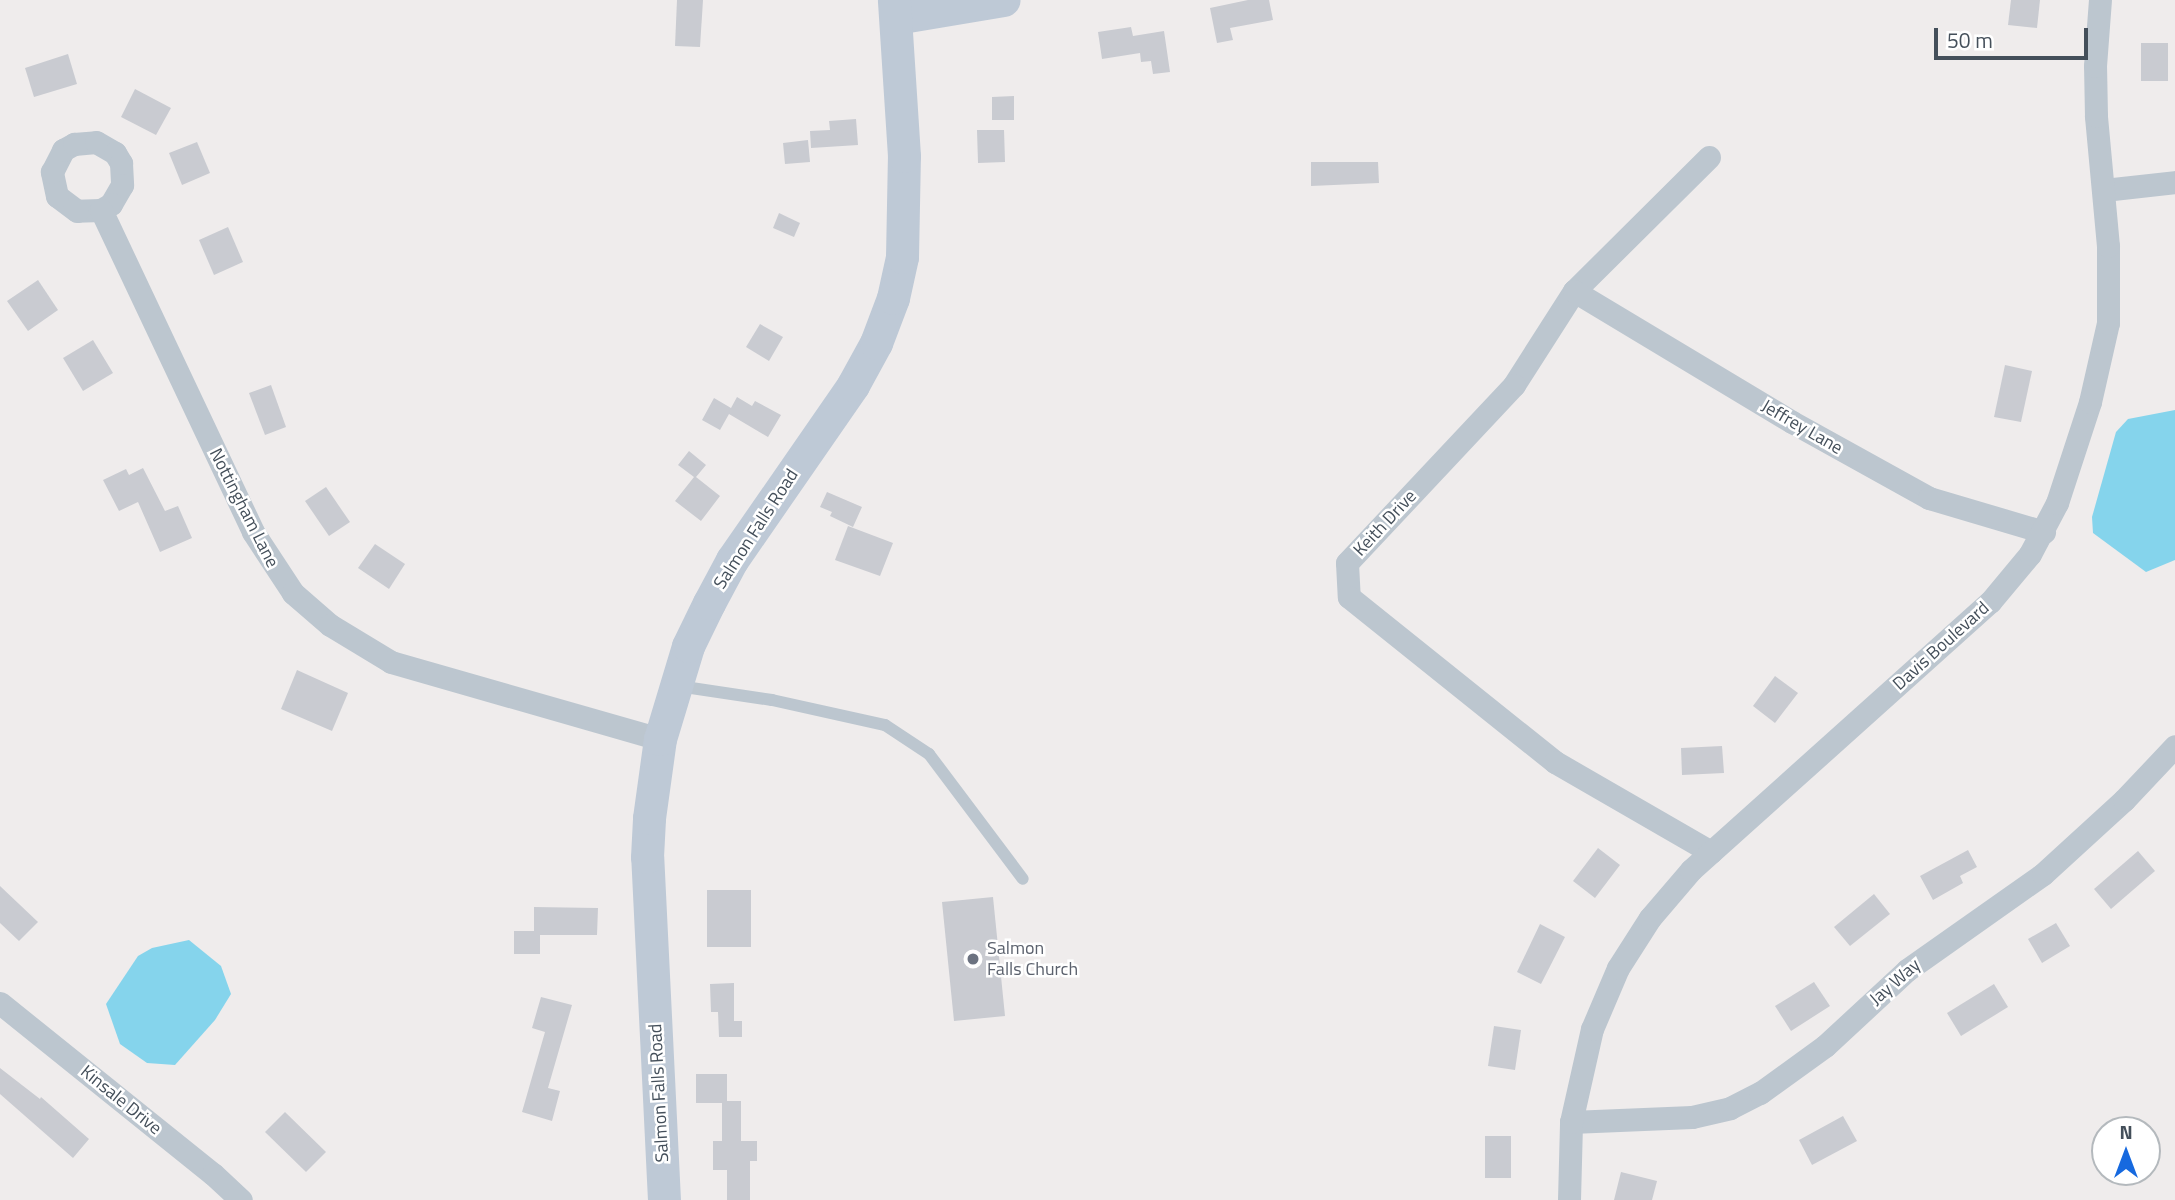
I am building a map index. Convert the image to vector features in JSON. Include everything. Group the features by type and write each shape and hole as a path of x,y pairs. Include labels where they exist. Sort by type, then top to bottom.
{"street":[{"path":"895,9 1004,0"},
{"name":"Davis Boulevard","path":"1569,1200 1571,1122 1592,1029 1618,968 1650,918 1711,852 1990,602 2010,581 2044,532 2075,454 2108,323 2104,190 2096,103 2100,0"},
{"name":"Salmon Falls Road","path":"664,1200 647,856 649,818 660,739 688,646 732,560 853,384 876,343 893,298 902,257 904,218 904,142 895,9"},
{"name":"Keith Drive","path":"1709,156 1574,291 1514,385 1347,564 1349,597 1555,762 1711,852"},
{"path":"2104,190 2175,182"},
{"name":"Nottingham Lane","path":"101,210 253,532 278,574 293,593 330,625 391,662 660,739"},
{"name":"Jeffrey Lane","path":"1574,291 1792,422 1929,498 2044,532"},
{"name":"Jay Way","path":"1571,1122 1692,1117 1730,1108 1760,1093 1825,1046 1907,970 2043,874 2124,800 2175,746"},
{"name":"Kinsale Drive","path":"0,1003 213,1174 241,1200"}],"lane":[{"path":"675,685 772,700 885,725 929,754 1023,879"}],"water":[{"path":"2175,410 2175,560 2146,572 2093,533 2092,517 2116,432 2128,419"},
{"path":"189,940 221,966 231,994 215,1020 175,1065 147,1063 120,1044 106,1004 138,956 152,948"}],"building":[{"path":"677,0 703,0 700,47 675,46"},
{"path":"1248,0 1269,0 1273,20 1230,28 1233,40 1217,43 1210,8"},
{"path":"2011,0 2040,0 2037,28 2008,25"},
{"path":"1131,27 1133,36 1164,31 1170,72 1153,74 1151,61 1141,62 1140,53 1102,59 1098,32"},
{"path":"2141,43 2168,43 2168,81 2141,81"},
{"path":"68,54 77,84 34,97 25,68"},
{"path":"135,89 171,108 156,135 121,117"},
{"path":"1014,96 1014,120 992,120 992,97"},
{"path":"856,119 858,145 811,148 810,131 830,130 829,121"},
{"path":"977,130 1004,130 1005,162 978,163"},
{"path":"808,140 810,162 785,164 783,143"},
{"path":"197,142 210,173 182,185 169,153"},
{"path":"1311,162 1378,162 1379,183 1311,186"},
{"path":"779,213 800,223 794,237 773,228"},
{"path":"228,227 243,262 214,275 199,240"},
{"path":"38,280 58,310 28,331 7,301"},
{"path":"760,324 783,337 769,361 746,347"},
{"path":"93,340 113,373 83,391 63,358"},
{"path":"2005,365 2032,371 2021,422 1994,417"},
{"path":"271,385 286,427 265,435 249,393"},
{"path":"737,397 752,406 755,401 781,415 768,437 729,414 720,430 702,420 714,398 731,408"},
{"path":"689,451 706,465 696,477 720,496 701,521 675,501 694,477 678,465"},
{"path":"143,468 165,511 178,506 192,538 160,552 138,502 119,511 103,480 126,469 129,475"},
{"path":"326,487 350,522 329,536 305,501"},
{"path":"827,492 862,507 853,527 830,516 832,512 820,507"},
{"path":"848,526 893,543 880,576 835,560"},
{"path":"375,544 405,564 389,589 358,568"},
{"path":"297,670 348,693 332,731 281,709"},
{"path":"1775,676 1798,693 1775,723 1753,706"},
{"path":"1722,746 1724,773 1682,775 1681,748"},
{"path":"1598,848 1620,865 1595,898 1573,881"},
{"path":"1968,850 1977,867 1960,876 1963,883 1933,900 1920,876"},
{"path":"2138,851 2155,871 2111,909 2094,889"},
{"path":"0,886 38,922 19,941 0,923"},
{"path":"707,890 751,890 751,947 707,947"},
{"path":"1874,894 1890,914 1850,946 1834,927"},
{"name":"Salmon Falls Church","path":"993,897 1005,1016 954,1021 942,902"},
{"path":"534,907 598,908 597,935 540,935 540,954 514,954 514,931 534,931"},
{"path":"2056,923 2070,946 2042,963 2028,939"},
{"path":"1540,924 1565,937 1541,984 1517,972"},
{"path":"1814,982 1830,1006 1791,1031 1775,1006"},
{"path":"734,983 734,1021 742,1021 742,1037 719,1037 718,1012 711,1012 710,984"},
{"path":"1994,984 2008,1007 1961,1036 1947,1013"},
{"path":"541,997 572,1005 548,1088 560,1091 552,1121 522,1112 545,1032 532,1028"},
{"path":"1494,1026 1521,1030 1515,1070 1488,1066"},
{"path":"0,1068 40,1099 41,1097 89,1139 73,1158 0,1094"},
{"path":"696,1074 727,1074 727,1101 741,1101 741,1141 757,1141 757,1161 750,1161 750,1200 727,1200 727,1170 713,1170 713,1141 722,1141 722,1103 696,1103"},
{"path":"285,1112 326,1152 306,1172 265,1132"},
{"path":"1843,1116 1857,1141 1812,1165 1799,1140"},
{"path":"1485,1136 1511,1136 1511,1178 1485,1178"},
{"path":"1621,1172 1657,1181 1652,1200 1614,1200"}],"place":[{"name":"Salmon Falls Church","path":"973,959"}]}
